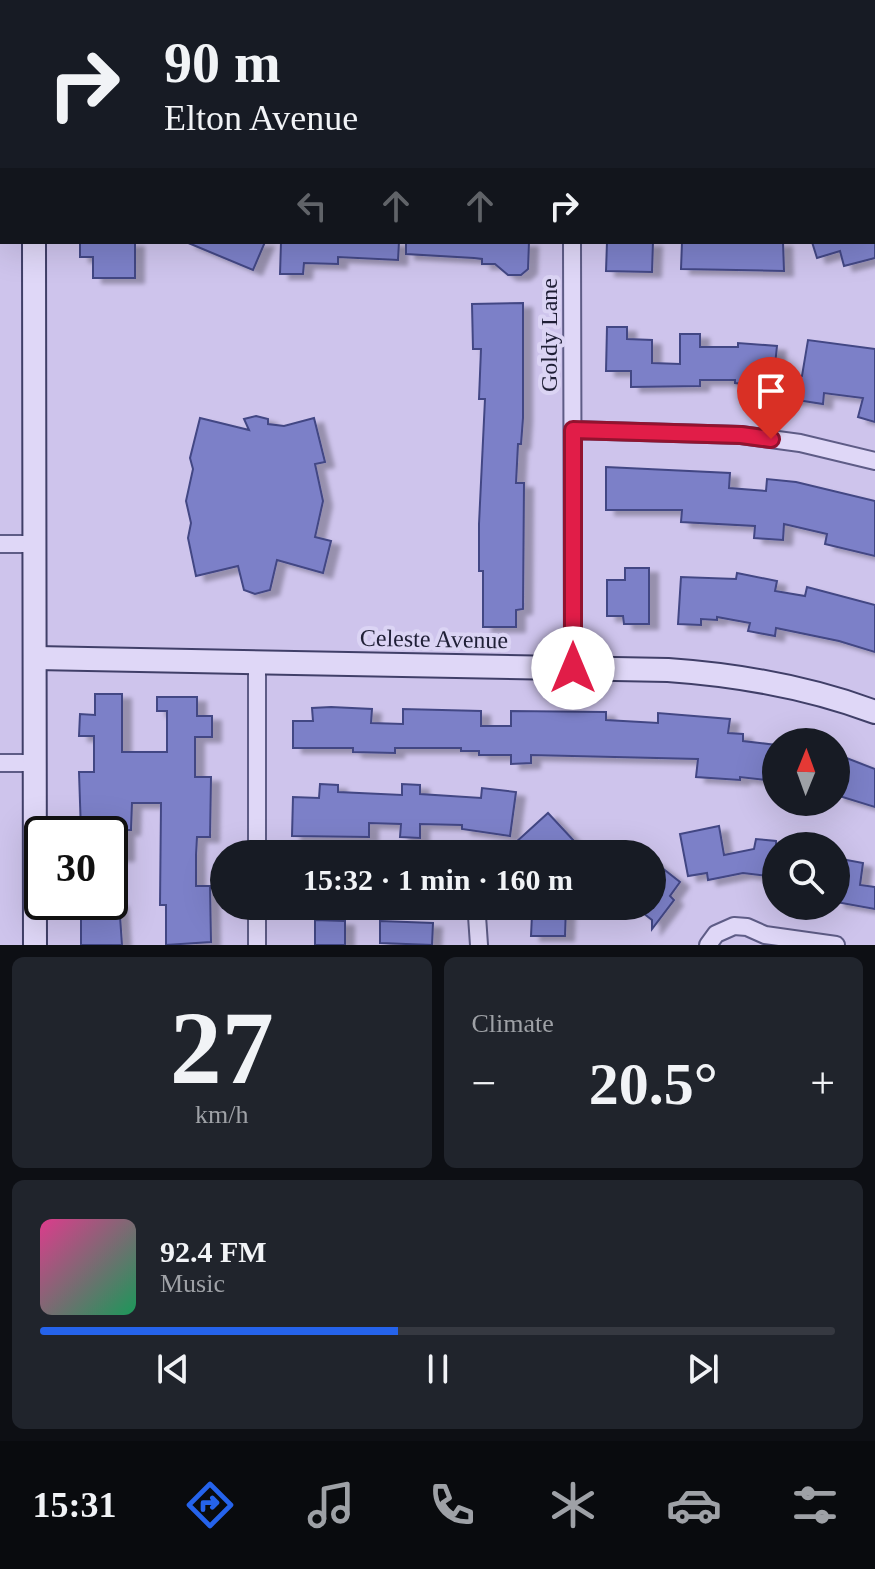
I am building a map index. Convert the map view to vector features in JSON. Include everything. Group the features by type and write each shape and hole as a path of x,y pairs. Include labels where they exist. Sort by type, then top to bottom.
{"street":[{"path":"34,244 35,945"},
{"name":"Goldy Lane","path":"572,244 573,668"},
{"path":"573,430 741,435 800,443 875,461"},
{"path":"0,544 35,544"},
{"name":"Celeste Avenue","path":"36,658 668,670 751,678 824,695 875,712"},
{"path":"257,662 257,840"},
{"path":"0,763 35,763"},
{"path":"257,920 257,945"},
{"path":"477,920 479,945"},
{"path":"712,940 734,926 747,927 765,935 836,945"}],"building":[{"path":"80,244 135,244 135,278 93,278 93,257 80,257"},
{"path":"191,244 264,244 253,270"},
{"path":"281,244 399,244 398,260 338,257 338,264 304,263 303,274 280,274"},
{"path":"406,244 529,244 528,269 521,275 508,275 495,264 482,264 482,259 406,254"},
{"path":"607,244 653,244 652,272 606,271"},
{"path":"682,244 783,244 784,271 681,269"},
{"path":"813,244 875,244 875,258 844,266 840,251 817,258"},
{"path":"523,303 523,418 516,483 524,483 523,609 516,610 516,627 483,627 479,524 485,399 479,399 481,349 473,349 472,304"},
{"path":"607,327 627,327 627,339 652,340 652,363 680,364 680,334 700,334 700,347 738,347 738,343 777,346 774,374 802,376 808,340 875,349 875,422 858,417 863,398 824,393 823,404 790,399 790,396 751,392 752,385 735,383 735,380 700,380 700,386 631,387 631,371 606,371"},
{"path":"256,416 268,419 268,424 284,426 314,418 325,462 315,464 323,501 315,537 331,541 323,573 277,560 270,590 255,594 244,590 238,566 196,576 188,538 191,523 186,501 193,469 190,458 200,418 249,430 244,419"},
{"path":"606,467 730,473 729,488 766,491 767,479 796,482 875,501 875,556 825,544 827,534 784,524 783,540 754,538 755,526 681,522 682,510 606,510"},
{"path":"625,568 649,568 649,624 624,624 623,616 607,616 607,580 625,580"},
{"path":"737,573 777,581 775,591 805,596 807,587 875,605 875,652 776,628 775,636 748,631 750,623 717,617 717,620 701,619 701,625 678,624 681,577 736,579"},
{"path":"95,694 122,694 122,752 167,752 167,711 157,711 157,697 197,697 197,716 212,716 212,737 195,737 195,777 211,777 210,837 197,837 196,886 210,886 211,942 166,945 166,905 160,905 161,803 132,803 131,830 128,830 128,816 80,816 79,772 94,772 94,736 79,736 80,714 95,715"},
{"path":"312,708 372,709 371,723 403,724 403,709 481,711 481,726 511,726 511,711 606,712 606,720 658,723 658,713 730,719 728,733 743,734 743,741 762,743 762,779 696,777 698,759 531,755 531,763 511,764 511,755 479,755 479,751 461,751 461,748 395,748 395,753 353,752 353,748 293,748 293,721 313,721"},
{"path":"850,759 875,769 875,807 850,799"},
{"path":"320,784 338,785 338,792 402,795 402,784 420,785 420,794 481,798 482,788 516,792 510,836 462,829 462,825 420,824 420,838 400,837 401,824 369,823 369,837 292,836 293,797 319,798"},
{"path":"548,813 573,840 518,840"},
{"path":"719,826 724,855 754,849 756,839 762,840 762,875 743,873 708,880 707,873 688,876 680,834"},
{"path":"850,861 863,863 860,885 875,887 875,909 850,905"},
{"path":"666,871 680,882 670,896 674,900 666,911"},
{"path":"81,920 120,920 122,945 81,945"},
{"path":"315,920 345,921 345,945 315,945"},
{"path":"532,920 566,920 565,936 531,936"},
{"path":"380,921 433,923 432,945 380,943"}],"route":[{"path":"573,668 573,430 741,435 771,439"}]}
